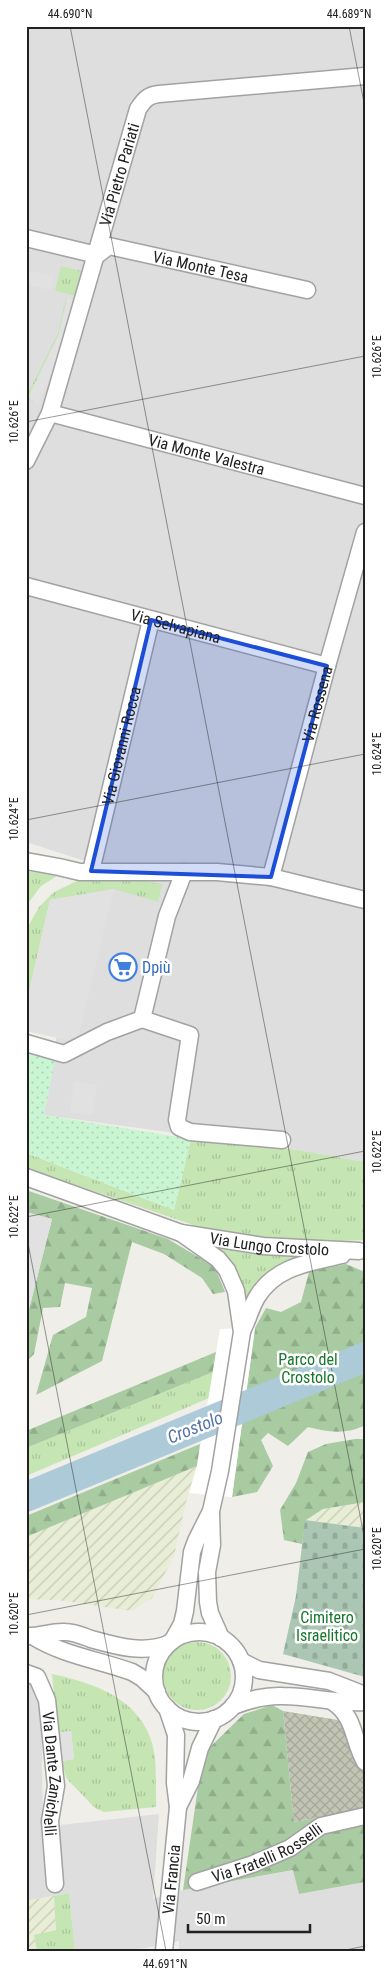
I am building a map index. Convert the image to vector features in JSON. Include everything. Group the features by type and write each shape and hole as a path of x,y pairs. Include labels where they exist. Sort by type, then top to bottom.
{"street":[{"name":"Via Pietro Pariati","path":"26,461 50,413 138,109 144,100 152,95 159,94 365,76"},
{"path":"26,238 96,255"},
{"name":"Via Monte Tesa","path":"96,255 109,246 307,290"},
{"name":"Via Monte Valestra","path":"50,413 365,496"},
{"name":"Via Rossena","path":"271,877 326,666 365,532"},
{"name":"Via Selvapiana","path":"26,586 326,666"},
{"name":"Via Giovanni Rocca","path":"91,871 151,620"},
{"path":"26,861 80,872 184,872 271,877 365,900"},
{"path":"142,1019 167,916 184,872"},
{"path":"26,1043 64,1054 107,1032 142,1019 190,1034 177,1120 179,1127 190,1132 282,1140"},
{"name":"Via Lungo Crostolo","path":"26,1176 181,1233 263,1246 362,1251"},
{"name":"Via Lungo Crostolo","path":"181,1233 212,1254 226,1270 236,1291 242,1332 220,1471 211,1511"},
{"name":"Via Lungo Crostolo","path":"242,1332 263,1288 277,1275 294,1267 362,1251"},
{"path":"211,1511 212,1545 207,1572 208,1602 212,1619 221,1638"},
{"name":"Via Francia","path":"164,1951 178,1807 175,1784 176,1735 166,1708 157,1692 154,1672 159,1657 182,1624 190,1566 196,1541 211,1511"},
{"path":"30,1636 66,1632 139,1650 160,1647 192,1632 202,1632 221,1638 233,1648 241,1661 243,1684 233,1706"},
{"path":"30,1636 61,1650 132,1672 142,1678 157,1692"},
{"path":"241,1661 259,1670 329,1681 365,1695"},
{"name":"Via Dante Zanichelli","path":"26,1673 37,1678 47,1700 56,1786 50,1821 55,1884"},
{"name":"Via Francia","path":"178,1807 191,1781 200,1748 214,1719 224,1714 233,1706 255,1698 282,1696 348,1704 365,1702"},
{"path":"333,1702 342,1708 349,1717 365,1762"},
{"path":"166,1708 178,1717 192,1721 214,1719"},
{"name":"Via Fratelli Rosselli","path":"198,1882 253,1864 290,1848 321,1826 365,1816"}],"highlighted area":[{"path":"151,620 327,666 271,877 91,871"}],"shaded area":[{"path":"26,26 365,26 365,1162 298,1150 44,1115 85,861 26,842"},
{"path":"26,270 54,276 51,290 26,285"},
{"path":"67,298 78,301 69,337 38,403 28,398 59,334"},
{"path":"114,889 77,1042 26,1031 26,1005 50,900"},
{"path":"74,1081 97,1085 92,1115 70,1112"},
{"path":"26,1212 52,1219 26,1321"},
{"path":"197,1466 186,1502 174,1556 152,1598 132,1611 58,1600 26,1599 26,1537"},
{"path":"365,1502 365,1528 305,1520 323,1509"},
{"path":"26,1675 41,1702 43,1827 159,1814 153,1899 183,1890 294,1870 299,1894 365,1882 365,1951 179,1951 179,1941 146,1948 113,1951 75,1951 69,1893 26,1901"},
{"path":"283,1711 344,1721 365,1765 365,1809 294,1822"},
{"path":"71,1731 74,1759 61,1761 58,1733"},
{"path":"54,1896 56,1930 34,1935 37,1951 26,1951 26,1901"}],"green space":[{"path":"61,266 82,271 77,296 55,291"},
{"path":"66,298 59,334 28,398 38,403 26,399 26,397 58,333"},
{"path":"26,871 57,876 41,886 26,906"},
{"path":"121,878 162,884 158,902 114,889 50,900 26,1005 26,933 39,907 54,892 81,879"},
{"path":"27,1052 55,1060 44,1115 191,1139 174,1210 26,1153"},
{"path":"191,1139 298,1150 365,1162 365,1240 320,1242 257,1237 202,1228 26,1168 26,1153 174,1210"},
{"path":"26,1190 168,1239 215,1267 225,1292 213,1294 202,1278 164,1254 132,1242 102,1361 36,1395 53,1335 86,1317 92,1288 65,1283 60,1307 43,1308 34,1354 26,1362 26,1321 52,1219 26,1212"},
{"path":"208,1243 252,1252 301,1257 283,1263 267,1273 255,1285 246,1302 242,1282 235,1267 224,1255"},
{"name":"Parco del Crostolo","path":"346,1264 365,1272 365,1425 337,1432 308,1427 288,1446 268,1433 261,1440 273,1466 257,1492 232,1497 255,1328 266,1308 281,1312 301,1302 309,1272"},
{"path":"216,1352 213,1372 26,1448 26,1431"},
{"path":"213,1372 209,1398 26,1476 26,1448"},
{"path":"365,1439 365,1502 323,1509 306,1520 302,1544 284,1540 280,1510 296,1483 308,1452 326,1444"},
{"path":"200,1444 197,1466 26,1537 26,1516"},
{"name":"Cimitero Israelitico","path":"305,1520 365,1528 365,1677 283,1654 296,1596"},
{"path":"197,1642 210,1645 221,1652 228,1663 231,1676 228,1689 221,1700 210,1707 197,1710 184,1707 173,1700 166,1689 163,1676 166,1663 173,1652 184,1645"},
{"path":"52,1674 87,1683 103,1690 132,1709 143,1722 155,1757 156,1807 104,1812 95,1808 67,1779 61,1761 74,1759 71,1731 58,1733"},
{"path":"272,1705 283,1711 294,1822 365,1809 365,1882 299,1894 293,1870 183,1890 198,1787 209,1748 244,1714"},
{"path":"69,1893 75,1951 37,1951 34,1935 56,1930 54,1896"}],"pier":[{"path":"255,1328 232,1497 189,1493 197,1466 220,1329"}],"waterway":[{"name":"Crostolo","path":"26,1497 365,1357"}],"place":[{"name":"Dpiù","path":"123,967"}]}
